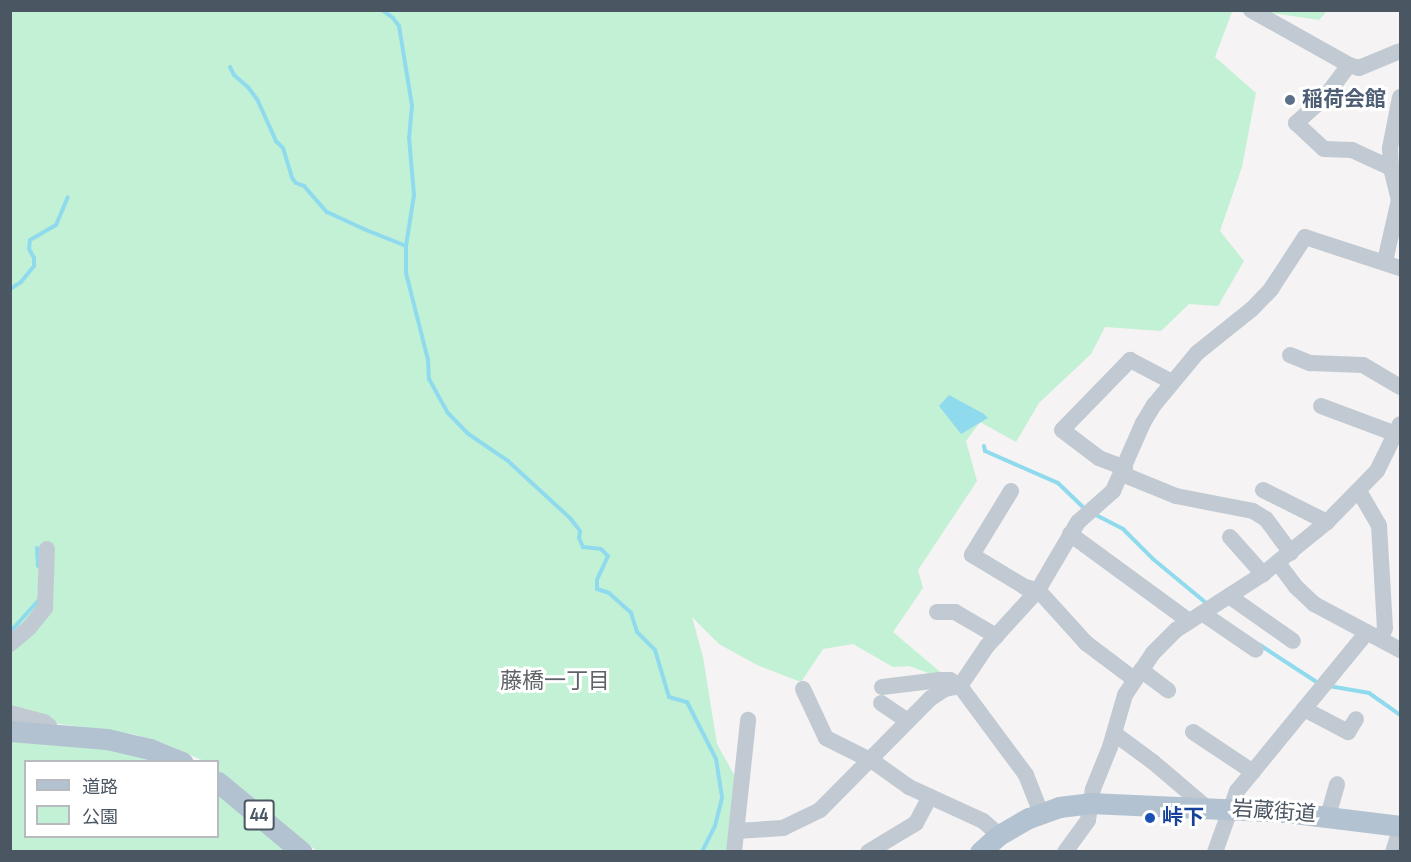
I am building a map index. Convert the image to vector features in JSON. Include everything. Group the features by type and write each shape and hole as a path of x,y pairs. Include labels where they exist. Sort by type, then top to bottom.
{"main road":[{"path":"10,731 125,742 177,760"},
{"name":"44","path":"219,783 302,852"},
{"name":"岩蔵街道","path":"980,852 999,835 1041,813 1090,802 1328,816 1401,828"}],"street":[{"path":"1251,10 1349,65 1359,68 1401,51"},
{"path":"1349,65 1325,97 1296,123 1324,149 1352,150 1391,168"},
{"path":"1384,261 1400,200 1391,168 1390,148 1401,97"},
{"path":"737,831 769,831 794,817 820,810 937,693 960,686 996,636 1038,590 1084,514 1113,491 1124,471 1143,423 1172,382 1207,343 1252,309 1271,289 1305,237 1401,268"},
{"path":"1290,356 1310,363 1363,365 1401,387"},
{"path":"1172,382 1130,360 1062,430 1099,458 1176,496 1253,511 1266,519 1299,591 1314,604 1401,650"},
{"path":"1065,852 1088,820 1090,802 1115,734 1123,701 1137,674 1162,643 1195,617 1284,558 1327,522 1359,491 1380,466 1398,429 1327,412"},
{"path":"1263,490 1327,522"},
{"path":"1011,491 972,555 1025,587 1038,590 1086,644 1168,690"},
{"path":"1215,852 1237,791 1304,709 1374,635 1384,628 1379,525 1359,491"},
{"path":"1070,534 1195,617 1245,647"},
{"path":"1230,537 1263,574"},
{"path":"10,644 25,632 45,608 47,549"},
{"path":"1229,596 1262,614 1293,640"},
{"path":"937,612 955,612 996,636"},
{"path":"908,721 881,695 940,680 950,680 960,686 970,708 1026,775 1041,813"},
{"path":"803,689 822,719 826,738 870,760 909,787 983,821 999,835"},
{"path":"1304,709 1348,732 1356,719"},
{"path":"10,713 44,722 49,726 49,734"},
{"path":"734,852 748,720"},
{"path":"1192,732 1253,772"},
{"path":"1115,734 1207,808"},
{"path":"1328,816 1337,784"},
{"path":"868,852 916,823 930,797"},
{"path":"1393,852 1401,828"}],"green space":[{"path":"11,11 1327,11 1319,20 1279,14 1232,12 1215,57 1256,93 1242,167 1220,231 1244,261 1218,306 1189,304 1161,331 1105,327 1091,354 1039,403 1016,442 980,422 966,441 977,481 918,570 923,588 893,632 945,676 939,677 909,666 893,667 853,644 823,649 801,682 757,665 719,644 692,617 703,657 717,744 736,778 728,851 317,851 219,772 219,760 202,760 168,745 133,734 59,724 11,713"},
{"path":"10,740 95,746 155,760 24,760 24,838 219,838 219,794 285,851 11,851"}],"water":[{"path":"949,395 988,418 961,434 939,406"}],"waterway":[{"path":"382,10 399,26 412,105 409,137 414,195 406,246 406,273 428,360 429,379 448,413 467,433 508,461 570,518 580,531 579,538 583,547 601,549 608,556 597,580 597,589 609,593 631,613 637,632 655,650 669,697 687,702 716,759 722,798 715,826 702,852"},
{"path":"230,67 234,75 248,87 258,101 276,141 283,148 292,178 296,183 304,186 327,212 406,246"},
{"path":"10,289 21,282 34,266 34,258 29,249 30,240 56,225 68,197"},
{"path":"984,446 985,451 1058,483 1083,507"},
{"path":"1094,514 1123,529 1153,559 1205,602"},
{"path":"37,548 38,566"},
{"path":"10,632 39,600"},
{"path":"1260,645 1318,683"},
{"path":"1329,686 1369,693 1400,715"}],"place":[{"name":"稲荷会館","path":"1290,100"},
{"name":"峠下","path":"1150,818"}],"district":[{"name":"藤橋一丁目","path":"555,682"}]}
